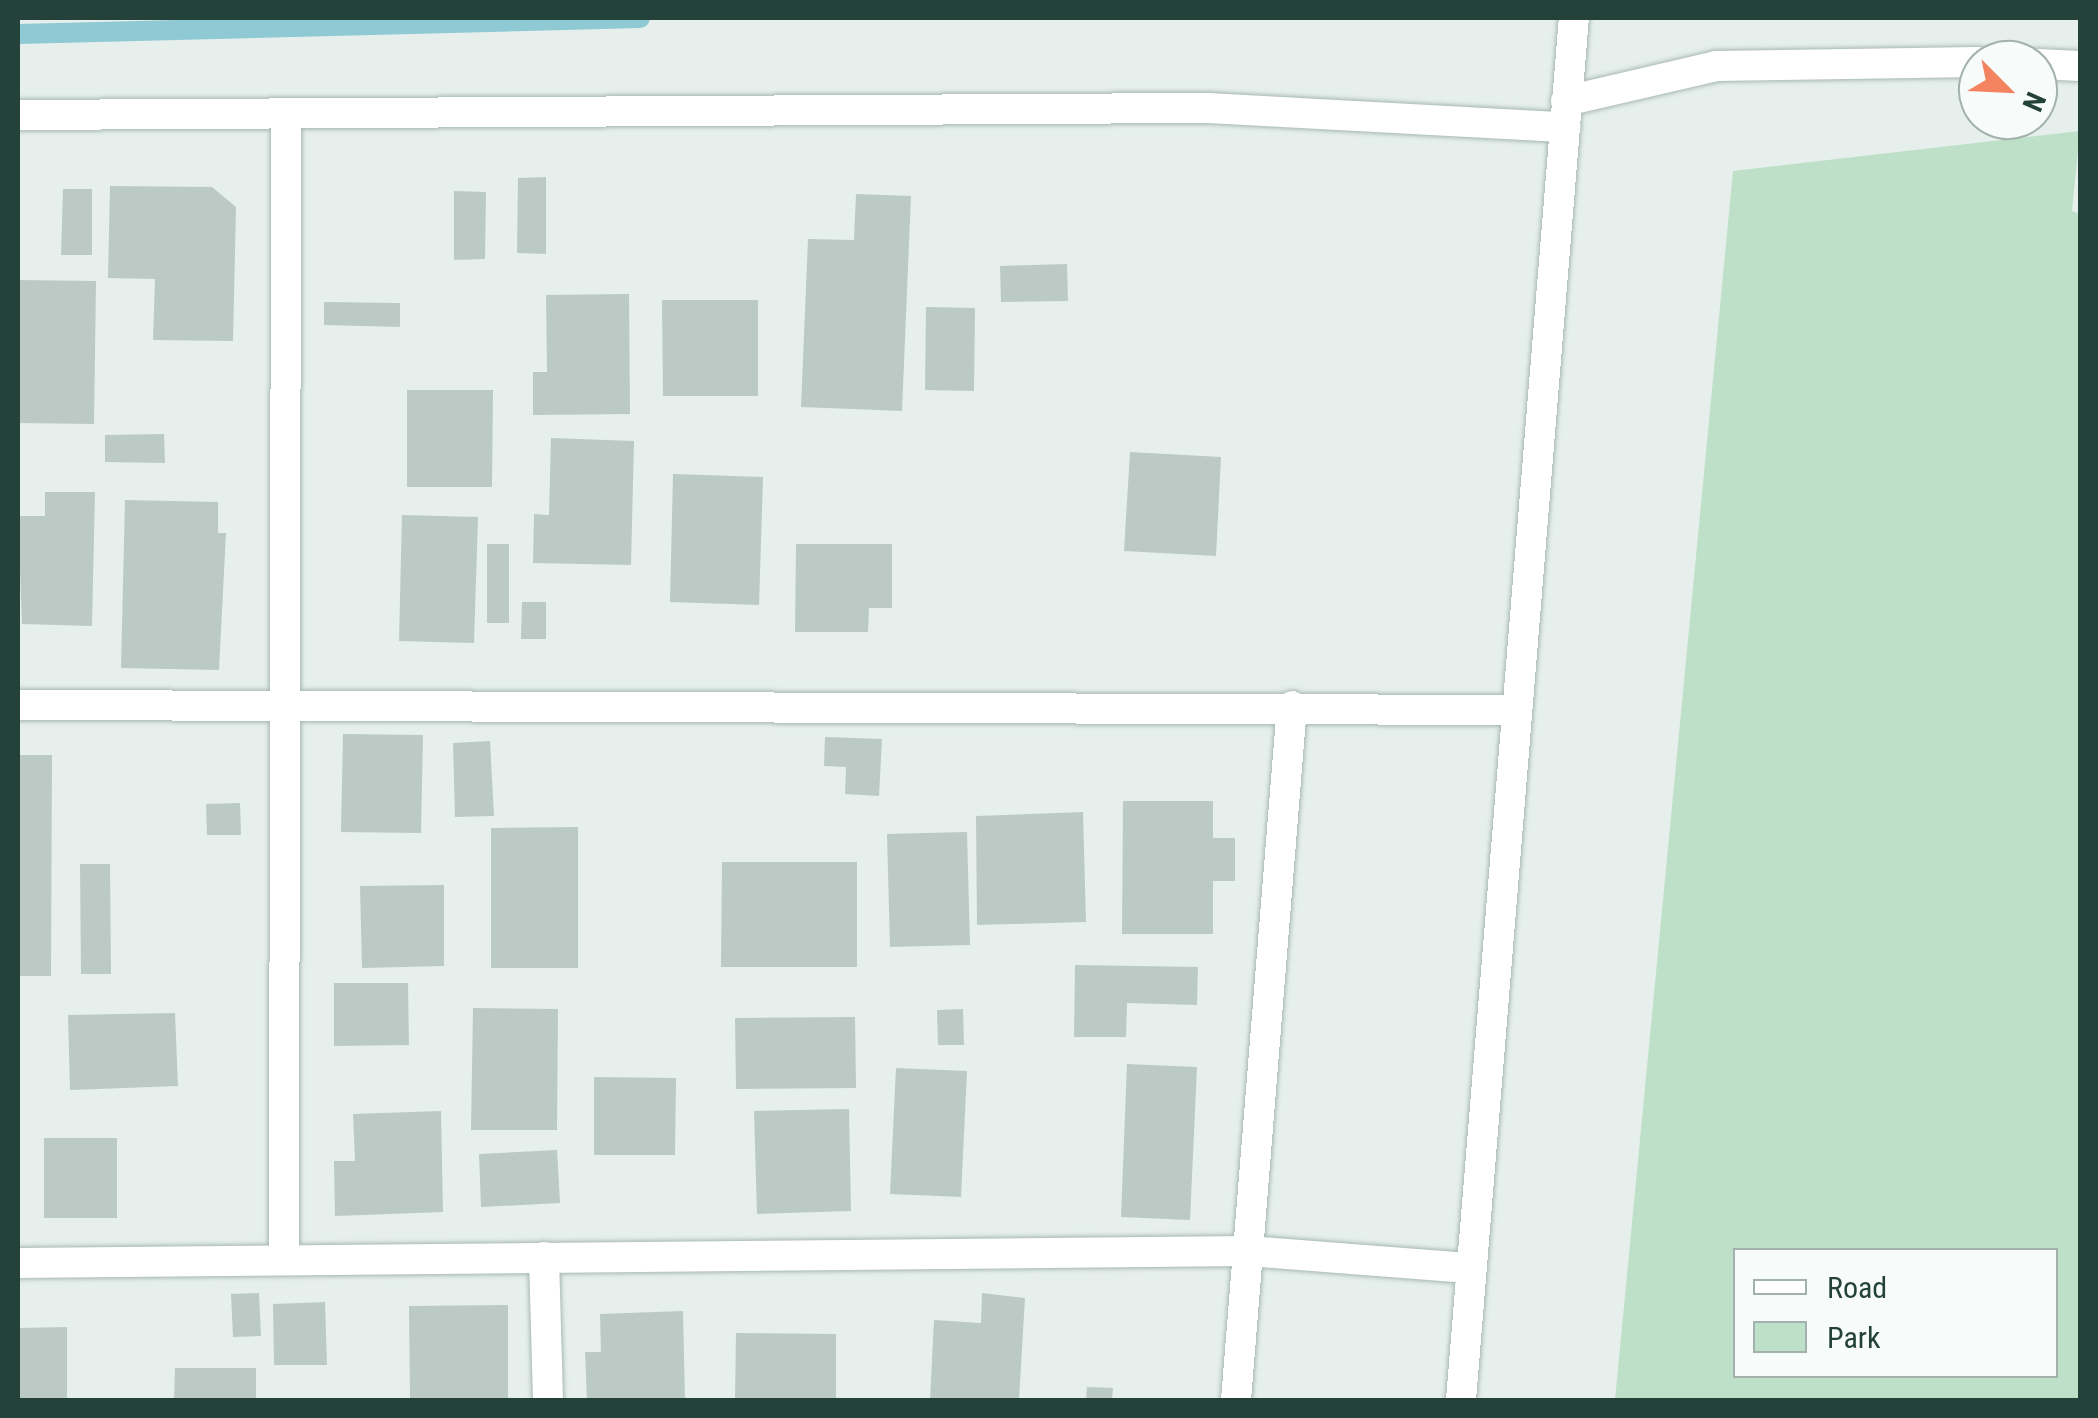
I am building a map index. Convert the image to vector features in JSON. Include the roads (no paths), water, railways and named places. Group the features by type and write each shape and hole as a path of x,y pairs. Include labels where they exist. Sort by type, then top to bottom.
{"street":[{"path":"1461,1400 1514,710 1574,18"},
{"path":"18,114 1209,108 1566,114 1716,66 1958,62"},
{"path":"284,1260 286,114"},
{"path":"18,705 1292,706 1514,710"},
{"path":"1236,1400 1292,706"},
{"path":"18,1262 1248,1251 1471,1268"},
{"path":"544,1258 548,1400"}],"waterway":[{"path":"18,34 640,18"}]}
